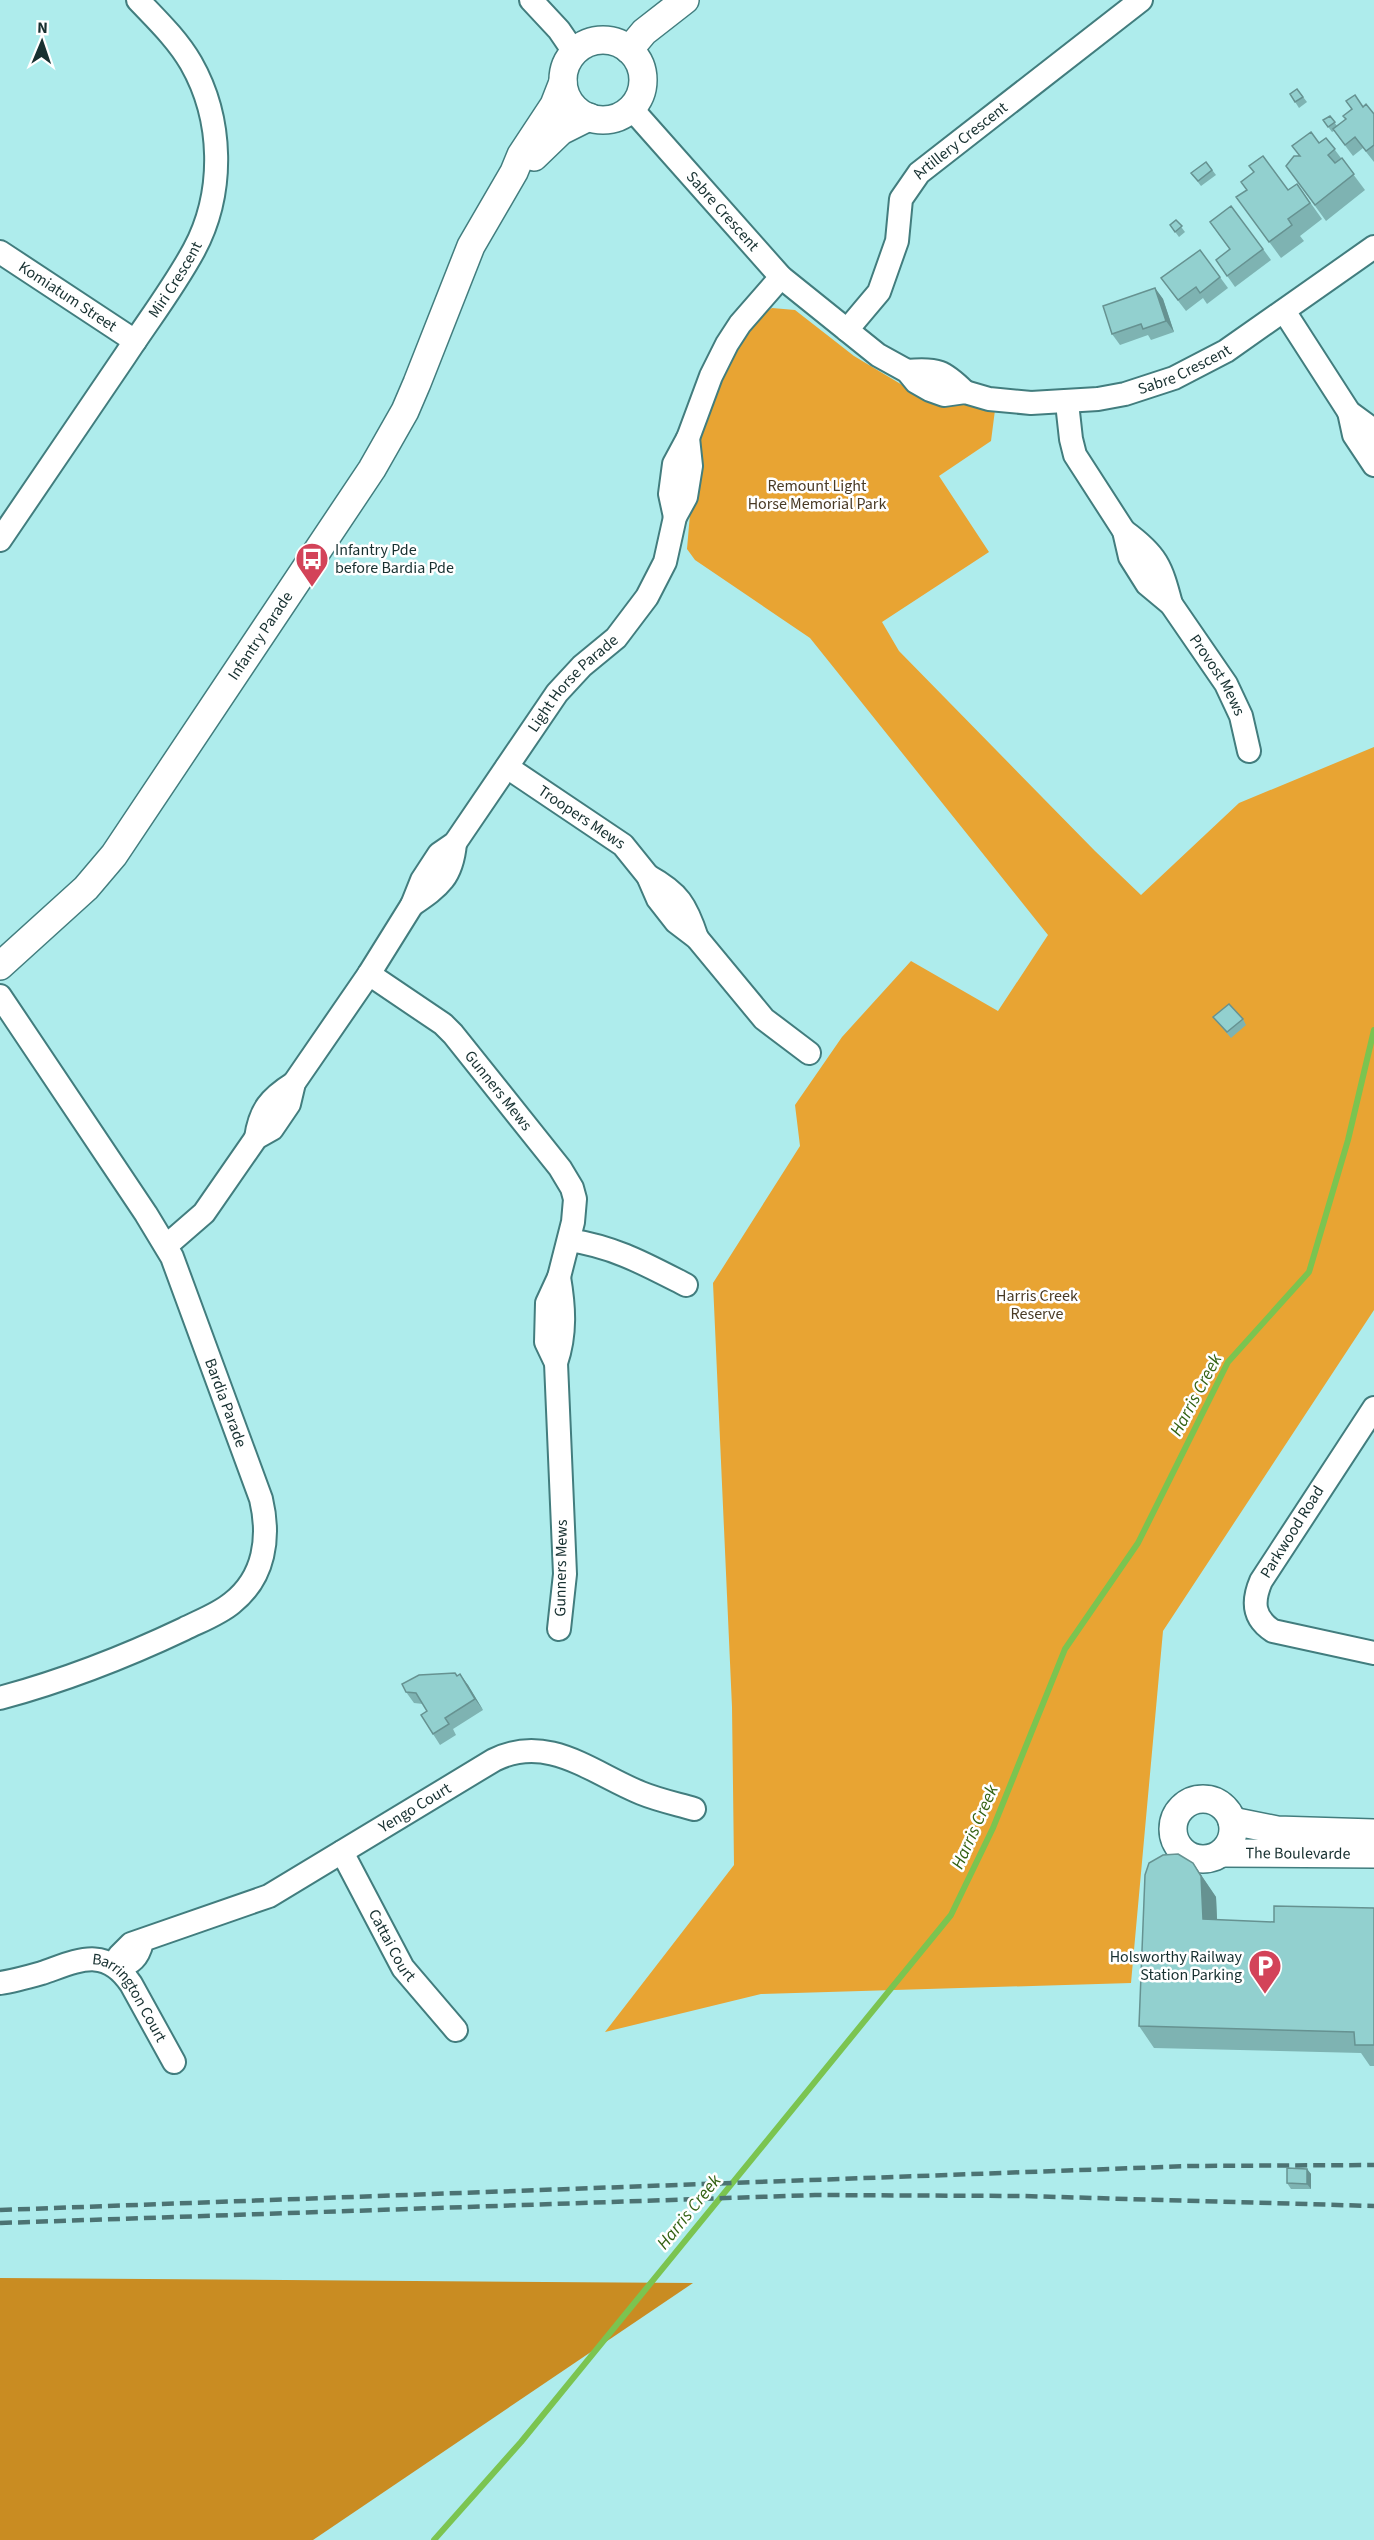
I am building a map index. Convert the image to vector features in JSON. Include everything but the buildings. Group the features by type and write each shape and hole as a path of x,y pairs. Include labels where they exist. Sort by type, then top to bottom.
{"street":[{"name":"Miri Crescent","path":"0,540 179,275 198,241 210,207 216,166 214,126 201,83 176,41 138,0"},
{"path":"531,0 559,30 574,52"},
{"path":"629,50 644,32 685,0"},
{"name":"Artillery Crescent","path":"847,330 879,292 897,241 901,200 919,173 1141,0"},
{"path":"598,40 618,43 629,50 637,60 643,79 639,98 631,108 611,119 589,117 571,103 563,82 566,66 574,52 585,44 598,40"},
{"name":"Infantry Parade","path":"0,966 86,888 114,855 372,469 413,392 471,246 514,172 521,155 554,105 563,82"},
{"name":"Sabre Crescent","path":"631,108 781,277 878,355 907,371 916,382 944,396 965,392 1010,402 1067,403 1125,394 1174,378 1226,351 1374,247"},
{"name":"Infantry Parade","path":"514,172 532,160 561,131 589,117"},
{"name":"Komiatum Street","path":"0,252 135,341"},
{"name":"Light Horse Parade","path":"166,1245 204,1213 256,1138 272,1129 289,1104 294,1083 369,974 412,905 422,880 439,854 455,843 568,679 616,638 639,610 665,562 675,517 670,495 674,464 688,438 701,398 727,344 740,324 781,277"},
{"path":"1284,311 1349,412 1354,435 1374,465"},
{"name":"Provost Mews","path":"1067,403 1075,454 1124,531 1130,557 1148,584 1172,604 1235,701 1249,751"},
{"path":"1349,412 1368,426 1374,436"},
{"name":"Troopers Mews","path":"507,767 613,836 623,845 648,876 658,899 676,922 697,938 764,1019 809,1053"},
{"name":"Gunners Mews","path":"369,974 443,1024 453,1034 563,1173 572,1188 575,1199 569,1240 559,1277 564,1304 563,1343 556,1363 565,1574 560,1629"},
{"name":"Bardia Parade","path":"0,996 166,1245 178,1269 261,1499 265,1518 264,1554 257,1571 233,1603 218,1612 85,1671 0,1698"},
{"path":"569,1240 621,1252 686,1285"},
{"name":"Parkwood Road","path":"1374,1408 1261,1581 1255,1602 1258,1617 1273,1631 1374,1653"},
{"name":"Yengo Court","path":"117,1968 119,1956 131,1944 269,1896 506,1754 531,1749 557,1754 640,1793 694,1809"},
{"path":"1195,1800 1208,1800 1224,1808 1232,1821 1232,1836 1222,1852 1205,1859 1187,1855 1180,1848 1173,1835 1175,1817 1186,1804 1195,1800"},
{"name":"The Boulevarde","path":"1232,1821 1277,1830 1374,1833"},
{"name":"Cattai Court","path":"342,1852 403,1968 456,2030"},
{"name":"The Boulevarde","path":"1222,1852 1374,1854"},
{"name":"Barrington Court","path":"0,1983 41,1973 79,1959 101,1960 117,1968 131,1984 174,2062"}],"green space":[{"name":"Harris Creek Reserve","path":"772,308 795,310 854,356 914,392 995,410 991,441 939,476 989,552 882,622 899,651 1141,895 1239,803 1374,747 1374,1310 1163,1631 1131,1983 761,1994 605,2032 734,1865 732,1707 713,1283 800,1146 795,1105 842,1037 911,961 998,1011 1048,935 810,638 695,560 687,549 696,444 724,369 748,331 760,316"}],"shaded area":[{"path":"0,2278 693,2283 313,2540 0,2540"}],"waterway":[{"name":"Harris Creek","path":"434,2540 521,2442 951,1915 993,1828 1065,1649 1138,1543 1228,1362 1309,1272 1348,1140 1374,1030"}],"railway":[{"path":"0,2210 1190,2166 1374,2165"},
{"path":"0,2223 815,2195 1023,2196 1374,2206"}],"place":[{"name":"Infantry Pde before Bardia Pde","path":"312,588"},
{"name":"Holsworthy Railway Station Parking","path":"1265,1995"}],"park label":[{"name":"Remount Light Horse Memorial Park","path":"817,495"}]}
